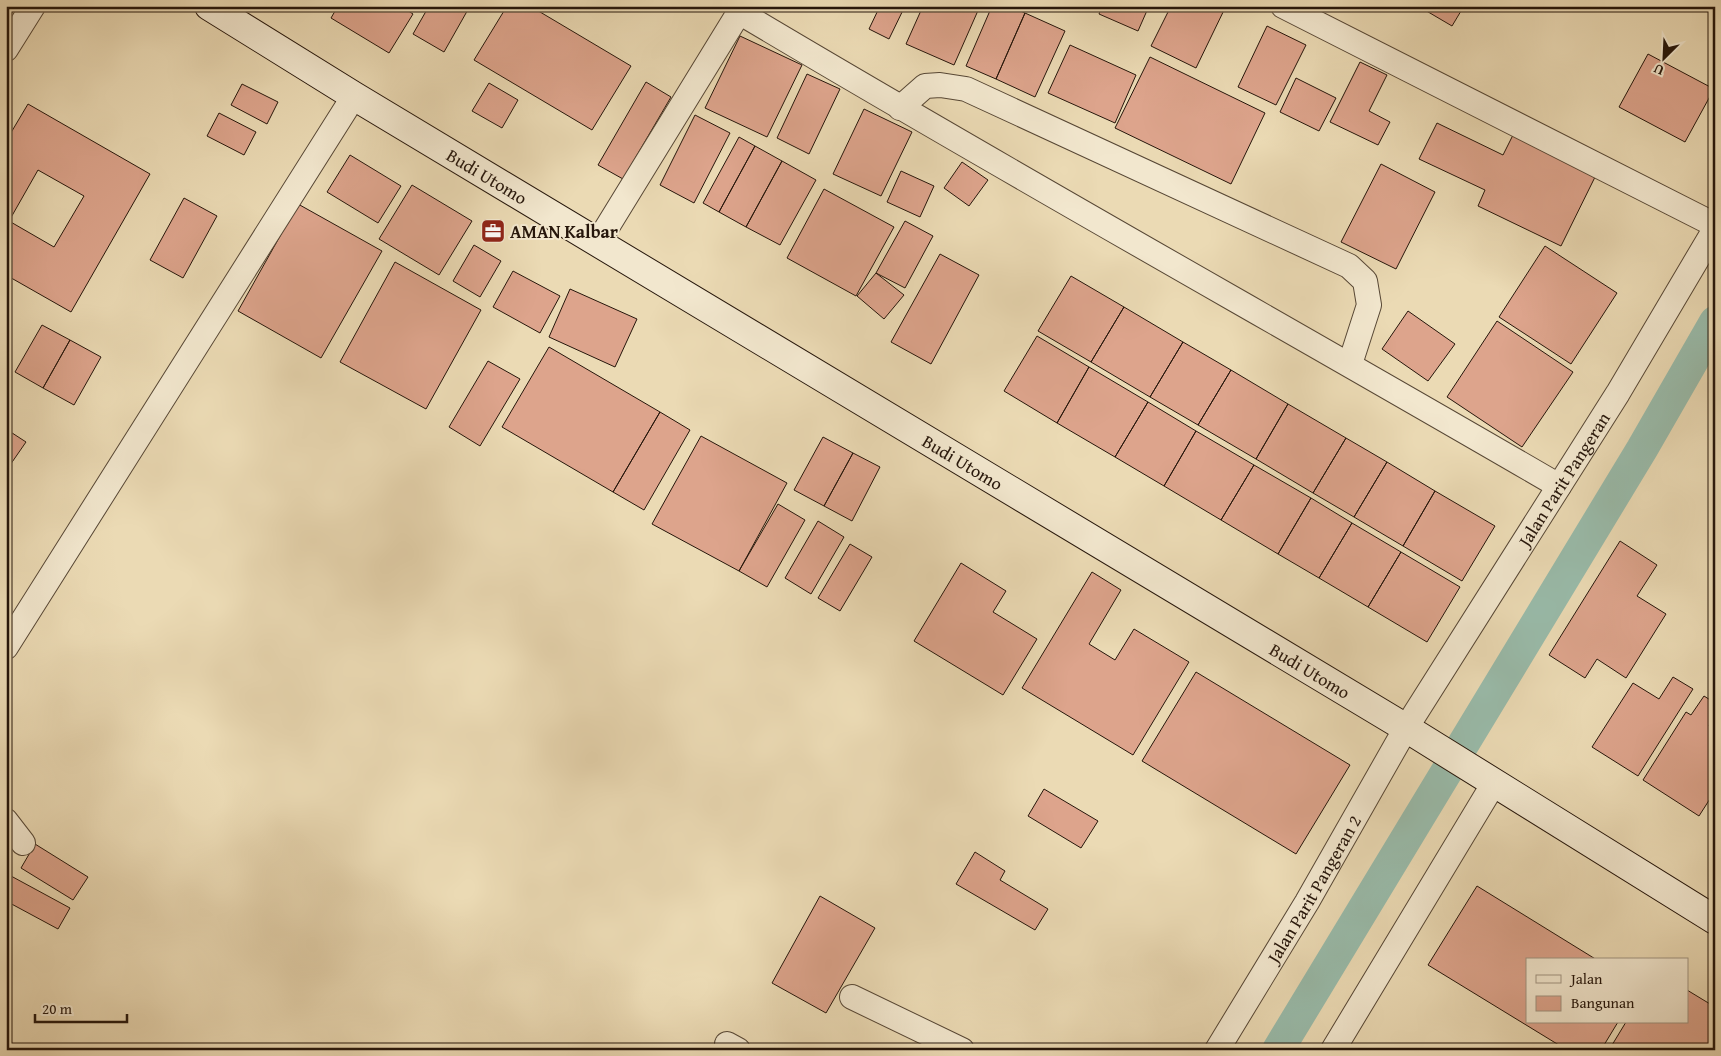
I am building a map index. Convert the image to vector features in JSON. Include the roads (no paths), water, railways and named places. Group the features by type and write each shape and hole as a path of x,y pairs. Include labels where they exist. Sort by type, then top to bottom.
{"street":[{"path":"6,49 33,6"},
{"name":"Budi Utomo","path":"209,6 354,96 1416,734 1715,920"},
{"path":"1283,6 1715,225"},
{"path":"598,242 741,9 900,108 1350,364 1559,486"},
{"path":"900,108 925,86 940,85 966,89 1349,266 1365,281 1369,304 1350,364"},
{"path":"6,647 354,96"},
{"name":"Jalan Parit Pangeran","path":"1416,734 1559,486 1618,393 1715,229"},
{"name":"Jalan Parit Pangeran 2","path":"1217,1050 1307,902 1416,734"},
{"path":"1333,1050 1494,783"},
{"path":"6,821 23,843"},
{"path":"852,997 962,1050"}],"waterway":[{"path":"1278,1050 1642,449 1715,322"}],"place":[{"name":"AMAN Kalbar","path":"493,231"}]}
